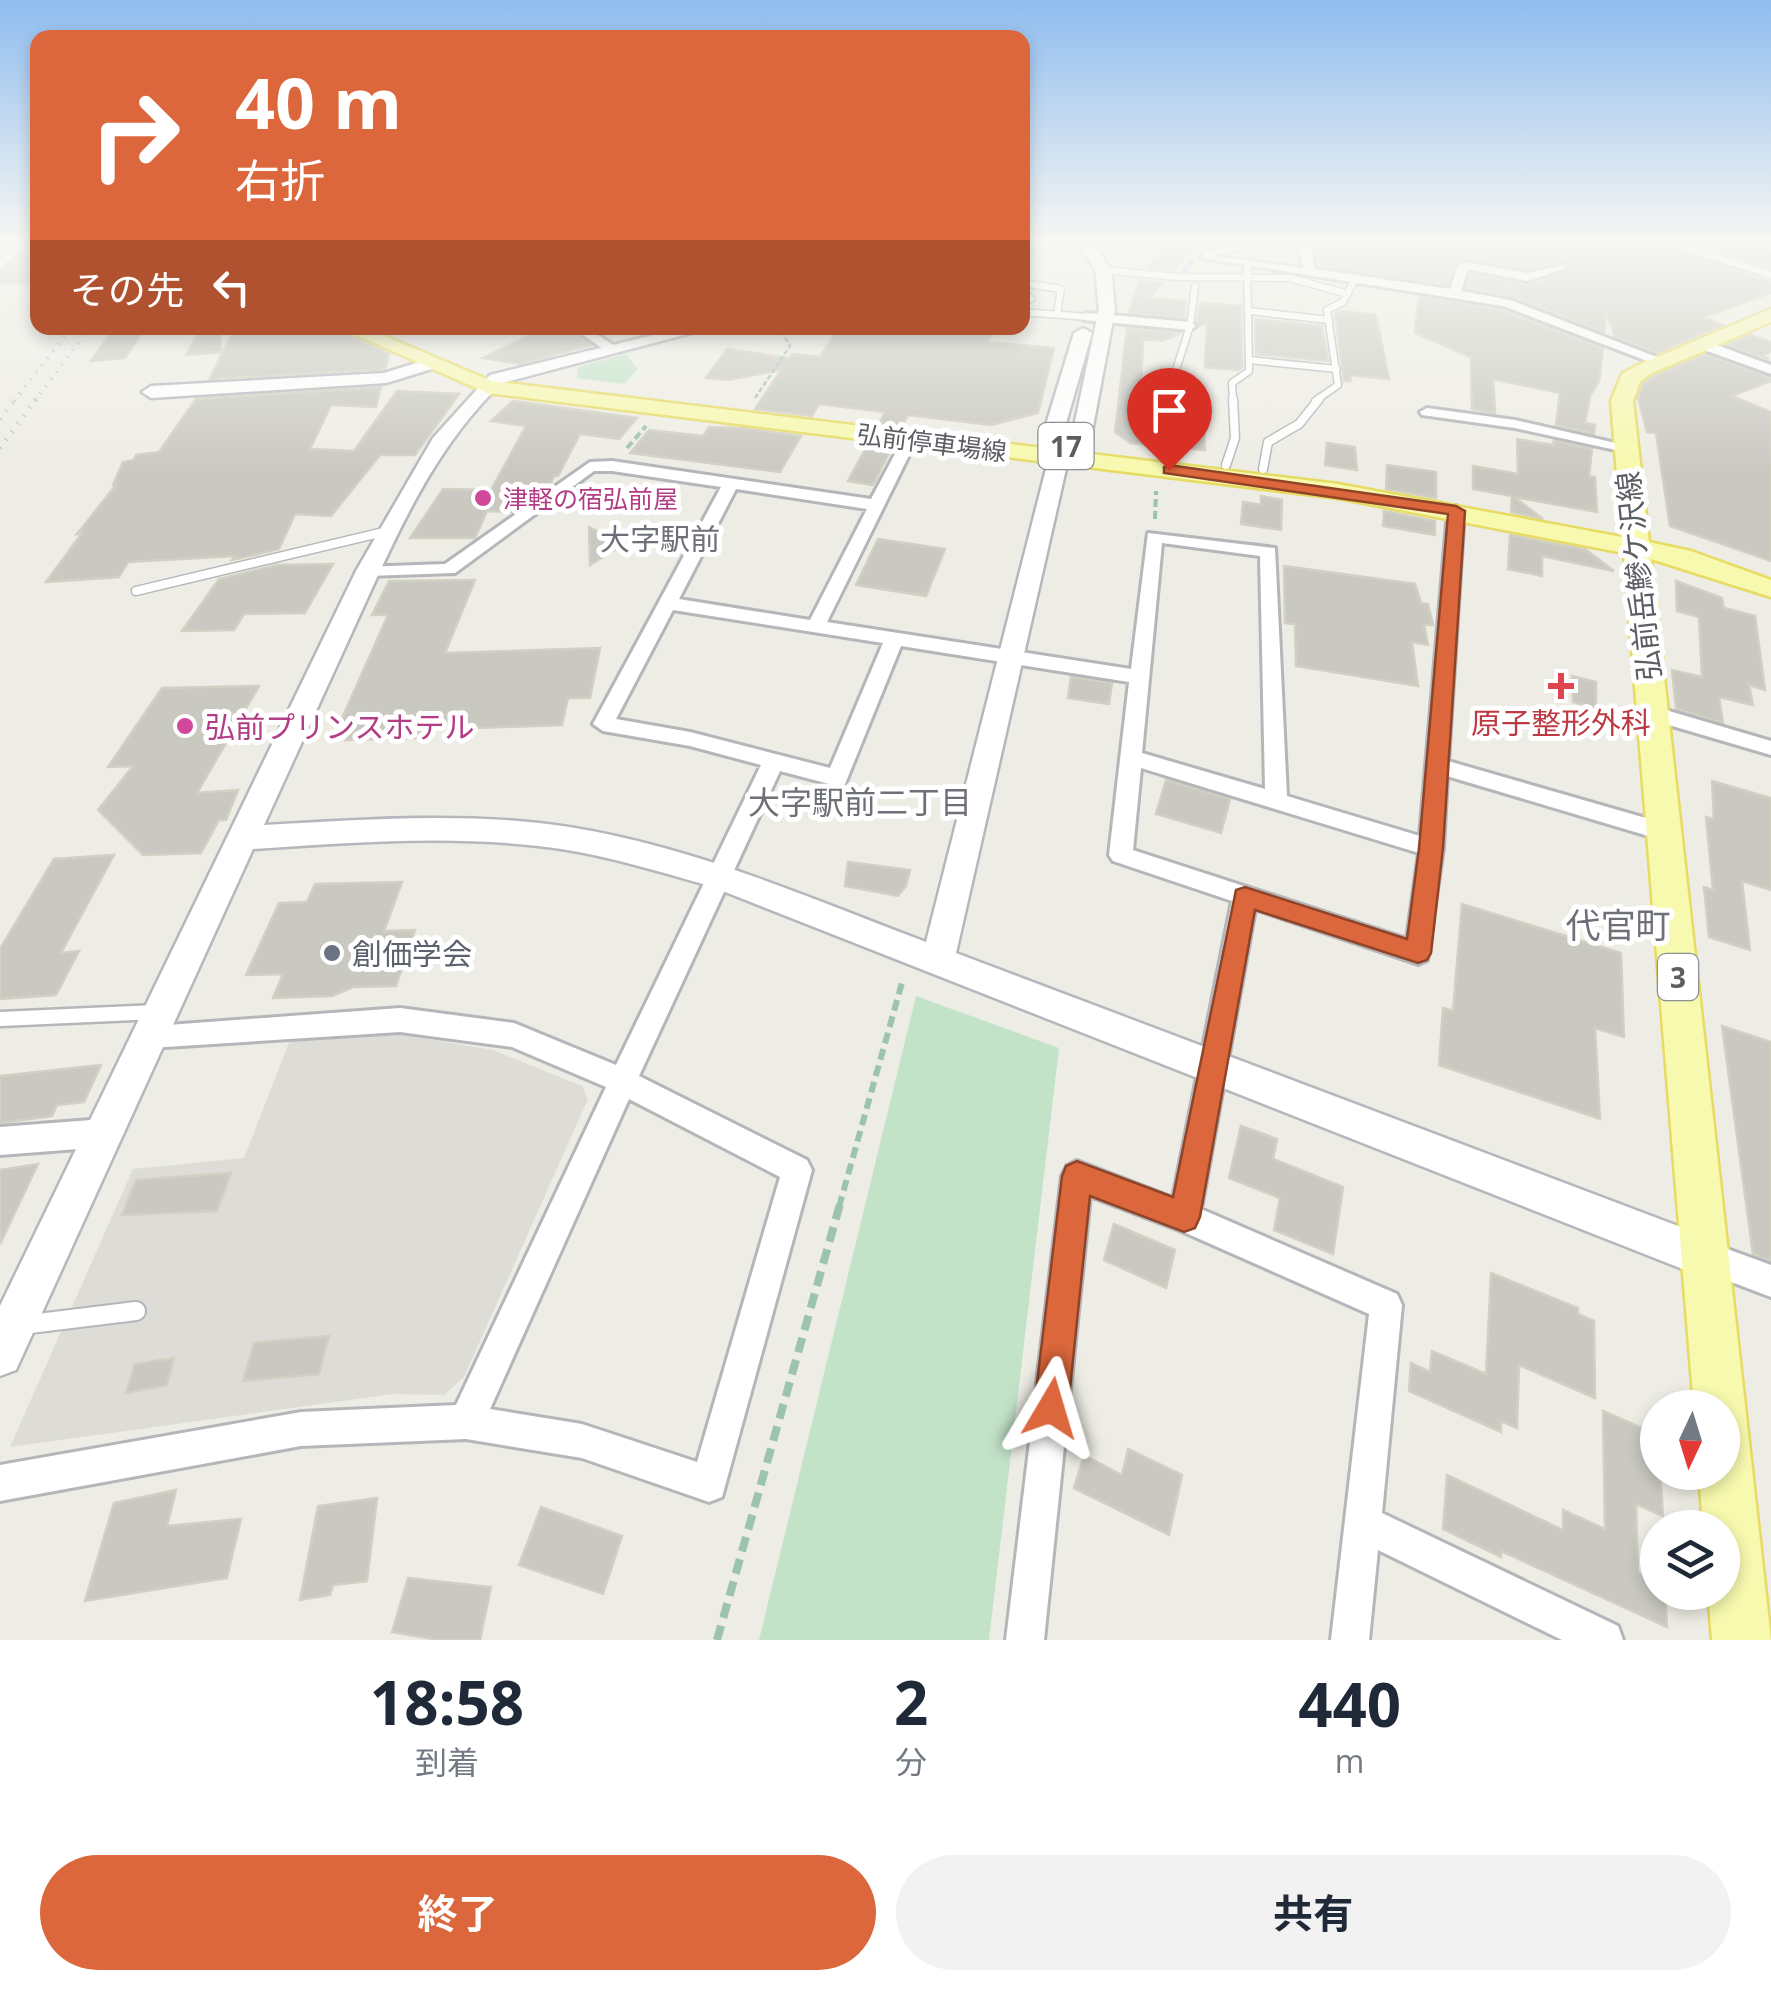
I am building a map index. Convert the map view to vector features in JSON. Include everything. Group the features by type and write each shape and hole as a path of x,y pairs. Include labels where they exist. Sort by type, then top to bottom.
{"main road":[{"name":"弘前岳鰺ケ沢線","path":"1720,1390 1624,447 1624,389 1630,379 1660,361 1765,318"},
{"name":"弘前停車場線","path":"366,335 429,364 491,383 910,439 1263,469 1378,486 1634,541"},
{"name":"弘前停車場線","path":"397,335 491,383 1063,450 1634,541"},
{"path":"1634,541 1680,545 1771,576"},
{"path":"1634,541 1771,589"},
{"path":"1728,1490 1742,1640"}],"street":[{"path":"1063,450 1097,318"},
{"path":"938,959 1097,318"},
{"path":"1103,318 1190,326"},
{"path":"1543,318 1660,361"},
{"path":"590,335 614,350"},
{"path":"7,1340 368,571 388,531 464,412 491,383 673,335"},
{"path":"1701,344 1771,370"},
{"path":"152,392 386,378 429,364"},
{"path":"1426,412 1514,424 1624,447"},
{"path":"816,627 910,439"},
{"path":"368,571 450,569 590,467 612,466 876,505"},
{"path":"732,484 603,724 690,738 838,778 894,639"},
{"path":"1276,798 1269,552 1154,538 1121,855 1418,953 1431,848 1456,511"},
{"path":"667,604 1139,677"},
{"path":"1652,713 1771,748"},
{"path":"1132,757 1431,848"},
{"path":"466,1422 717,876 775,760"},
{"path":"1438,766 1662,830"},
{"path":"242,838 392,830 515,832 619,848 717,876 1771,1281"},
{"path":"1184,1217 1216,1066 1245,896"},
{"path":"0,1483 301,1428 466,1422 582,1442 708,1484 797,1170 624,1082 514,1035 400,1020 155,1024"},
{"path":"0,1140 104,1133"},
{"path":"1025,1640 1077,1176 1184,1217 1386,1305 1350,1640"},
{"path":"1360,1522 1604,1640"}],"lane":[{"path":"1175,373 1191,318"},
{"path":"1226,465 1234,438 1232,383 1249,371 1249,318"},
{"path":"1263,469 1268,442 1299,424 1312,404 1338,385 1329,320 1307,318"},
{"path":"1249,360 1337,369"},
{"path":"136,590 388,531"},
{"path":"0,1019 155,1024"},
{"path":"7,1340 136,1311"}],"path":[{"path":"754,400 790,346 784,335"},
{"path":"612,466 655,415"},
{"path":"1154,538 1156,490"},
{"path":"717,1640 903,979"}],"shaded area":[{"path":"403,1035 493,1050 582,1086 588,1099 464,1377 444,1395 393,1394 10,1447 133,1169 244,1158 290,1040"}],"green space":[{"path":"626,354 638,369 624,384 577,378 578,367"},
{"path":"916,996 1059,1048 989,1640 759,1640"}],"building":[{"path":"1198,318 1241,318 1242,367 1205,367 1207,323 1200,326"},
{"path":"1335,318 1377,318 1389,379 1350,375 1351,381 1344,381"},
{"path":"1417,318 1522,318 1603,348 1599,381 1590,396 1585,423 1595,425 1594,434 1556,425 1560,393 1493,379 1495,413 1472,409 1471,357 1415,333"},
{"path":"1565,318 1605,318 1604,333"},
{"path":"1608,318 1705,318 1723,325 1657,353 1615,337"},
{"path":"1255,319 1322,326 1328,361 1256,354"},
{"path":"1127,328 1181,333 1162,341 1143,339 1141,388 1146,389 1145,400 1192,404 1192,411 1203,412 1205,450 1130,443 1115,432"},
{"path":"109,335 140,335 125,358 91,361"},
{"path":"197,335 220,335 221,352 186,355"},
{"path":"231,335 347,335 389,354 385,369 210,379"},
{"path":"530,335 579,335 591,345 521,364 483,358"},
{"path":"834,335 991,335 988,342 1054,348 1038,413 991,425 908,415 902,427 879,424 885,412 819,404 812,416 755,409 781,370 728,380 706,378 727,349 789,358 792,354 820,357"},
{"path":"1750,335 1771,342 1771,351 1762,356 1769,359 1727,345"},
{"path":"1705,354 1771,377 1771,381 1732,396 1771,412 1771,561 1670,526 1656,433 1647,432 1638,398 1643,384 1652,377"},
{"path":"381,387 376,407 331,405 310,449 354,451 397,391 459,394 415,455 380,455 331,516 295,514 279,549 232,560 235,556 128,562 119,577 46,582 116,485 123,462 134,460 136,455 159,452 196,399"},
{"path":"513,401 637,418 619,439 580,434 550,485 536,484 528,501 513,512 487,511 475,538 410,538 443,489 491,490 526,426 491,421"},
{"path":"709,427 801,436 780,472 630,453 649,430 703,436"},
{"path":"1517,439 1553,445 1554,440 1592,449 1589,476 1595,477 1597,512 1514,497 1543,519 1511,512 1512,496 1473,489 1473,466 1518,474"},
{"path":"1327,443 1355,447 1357,470 1325,465"},
{"path":"868,444 892,447 873,485 848,481"},
{"path":"1387,465 1436,472 1436,498 1386,489"},
{"path":"1261,496 1282,500 1281,530 1241,524 1243,502 1261,505"},
{"path":"1384,511 1435,521 1435,535 1383,526"},
{"path":"589,527 624,544 590,565"},
{"path":"1510,535 1585,549 1614,571 1542,556 1542,576 1508,569"},
{"path":"878,539 945,549 926,596 856,585"},
{"path":"333,564 305,613 244,614 234,630 182,631 219,579 277,565"},
{"path":"1284,566 1415,584 1421,603 1428,604 1433,625 1424,625 1428,645 1412,642 1418,686 1296,666 1295,624 1285,623"},
{"path":"475,580 445,653 600,648 590,698 568,698 562,725 421,730 418,738 346,740 349,734 335,734 388,615 372,615 389,581"},
{"path":"1676,581 1722,598 1724,608 1755,616 1765,690 1749,685 1753,705 1719,697 1723,723 1676,709 1672,670 1702,677 1699,617 1677,611"},
{"path":"1572,676 1596,682 1596,708 1573,702"},
{"path":"1071,677 1112,683 1109,704 1068,698"},
{"path":"259,686 197,793 238,790 226,820 219,820 201,853 143,855 98,810 133,766 108,767 162,688"},
{"path":"1166,780 1230,799 1221,833 1156,814"},
{"path":"1712,781 1771,798 1771,890 1742,881 1750,950 1709,937 1704,887 1713,890 1706,817 1714,819"},
{"path":"114,855 61,953 79,951 56,995 0,999 0,949 54,859"},
{"path":"848,862 910,870 906,886 898,896 845,886"},
{"name":"創価学会","path":"402,882 384,931 415,930 396,986 353,987 332,996 273,998 283,974 246,975 279,903 307,902 315,884"},
{"path":"1462,904 1621,953 1624,1037 1595,1028 1600,1119 1439,1065 1443,1008 1453,1011"},
{"path":"1722,1026 1771,1042 1771,1261 1753,1254"},
{"path":"101,1065 84,1102 57,1105 52,1116 0,1123 0,1076"},
{"path":"1241,1126 1277,1139 1273,1159 1343,1187 1333,1254 1274,1230 1280,1198 1229,1178"},
{"path":"38,1164 0,1244 0,1170"},
{"path":"231,1173 217,1211 122,1215 136,1180"},
{"path":"1114,1224 1175,1250 1166,1288 1104,1260"},
{"path":"1491,1273 1578,1308 1578,1314 1594,1321 1595,1398 1519,1365 1517,1428 1501,1421 1501,1432 1409,1391 1411,1363 1430,1372 1432,1351 1486,1374"},
{"path":"329,1336 319,1374 243,1381 254,1343"},
{"path":"174,1358 167,1385 126,1393 135,1364"},
{"path":"1603,1411 1640,1427 1640,1490 1661,1490 1663,1510 1636,1504 1638,1573 1640,1610 1666,1610 1667,1627 1501,1551 1501,1557 1443,1529 1447,1475 1563,1530 1563,1510 1605,1529"},
{"path":"1128,1449 1182,1475 1169,1535 1074,1488 1084,1455 1122,1475"},
{"path":"176,1490 167,1526 241,1519 227,1578 85,1601 114,1503"},
{"path":"377,1498 367,1581 333,1585 330,1595 300,1600 318,1506"},
{"path":"541,1507 622,1536 603,1594 519,1565"},
{"path":"408,1578 491,1587 480,1640 438,1640 392,1632"}],"waterway":[{"path":"1154,401 1159,394 1155,378"},
{"path":"1151,407 1156,399"}],"railway":[{"path":"14,401 66,335"},
{"path":"35,401 84,335"},
{"path":"0,419 16,399"},
{"path":"0,448 36,399"}],"place":[{"name":"津軽の宿弘前屋","path":"483,498"},
{"name":"原子整形外科","path":"1561,686"},
{"name":"弘前プリンスホテル","path":"185,726"},
{"name":"創価学会","path":"332,953"}],"district":[{"name":"大字駅前","path":"660,538"},
{"name":"大字駅前二丁目","path":"860,801"},
{"name":"代官町","path":"1618,924"}],"route":[{"path":"1051,1408 1077,1176 1184,1217 1216,1066 1245,896 1418,953 1431,848 1456,511 1169,470"}]}
